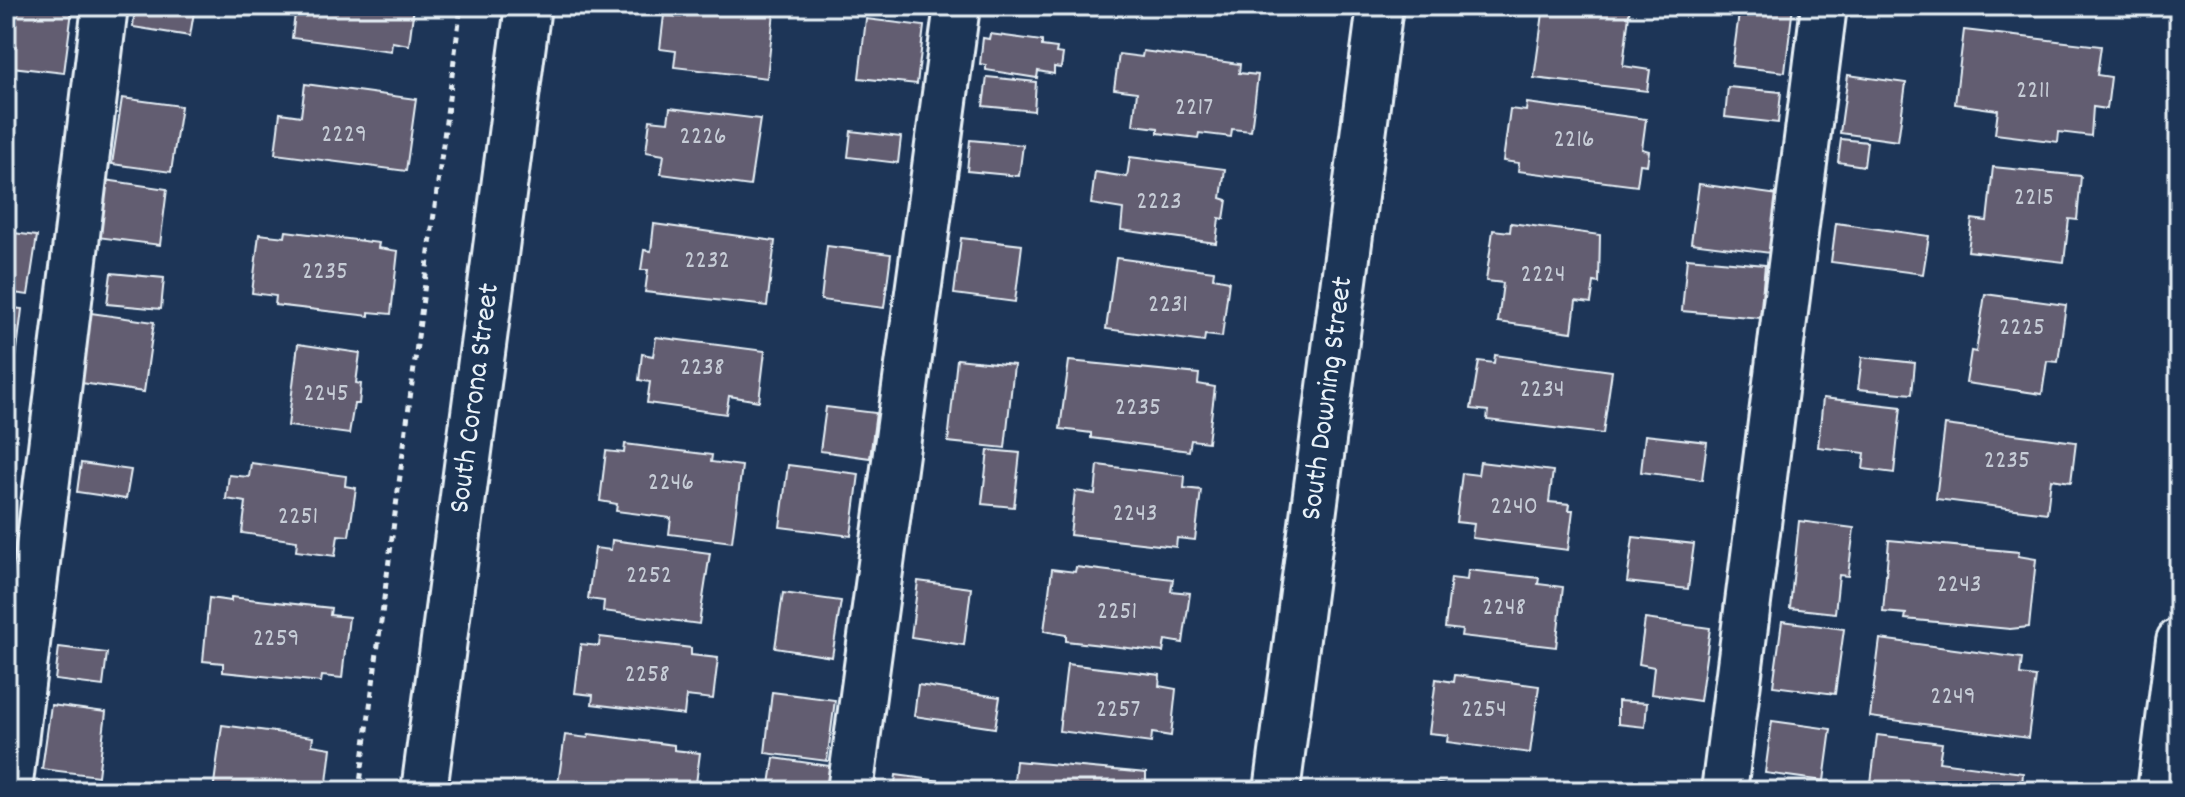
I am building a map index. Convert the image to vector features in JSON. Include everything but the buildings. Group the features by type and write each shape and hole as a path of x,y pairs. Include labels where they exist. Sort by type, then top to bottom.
{"street":[{"path":"9,791 105,6"},
{"name":"South Corona Street","path":"424,791 528,6"},
{"path":"850,791 957,6"},
{"name":"South Downing Street","path":"1277,791 1380,6"},
{"path":"1724,791 1824,6"},
{"path":"2160,791 2179,641"}],"path":[{"path":"359,791 461,6"}]}
